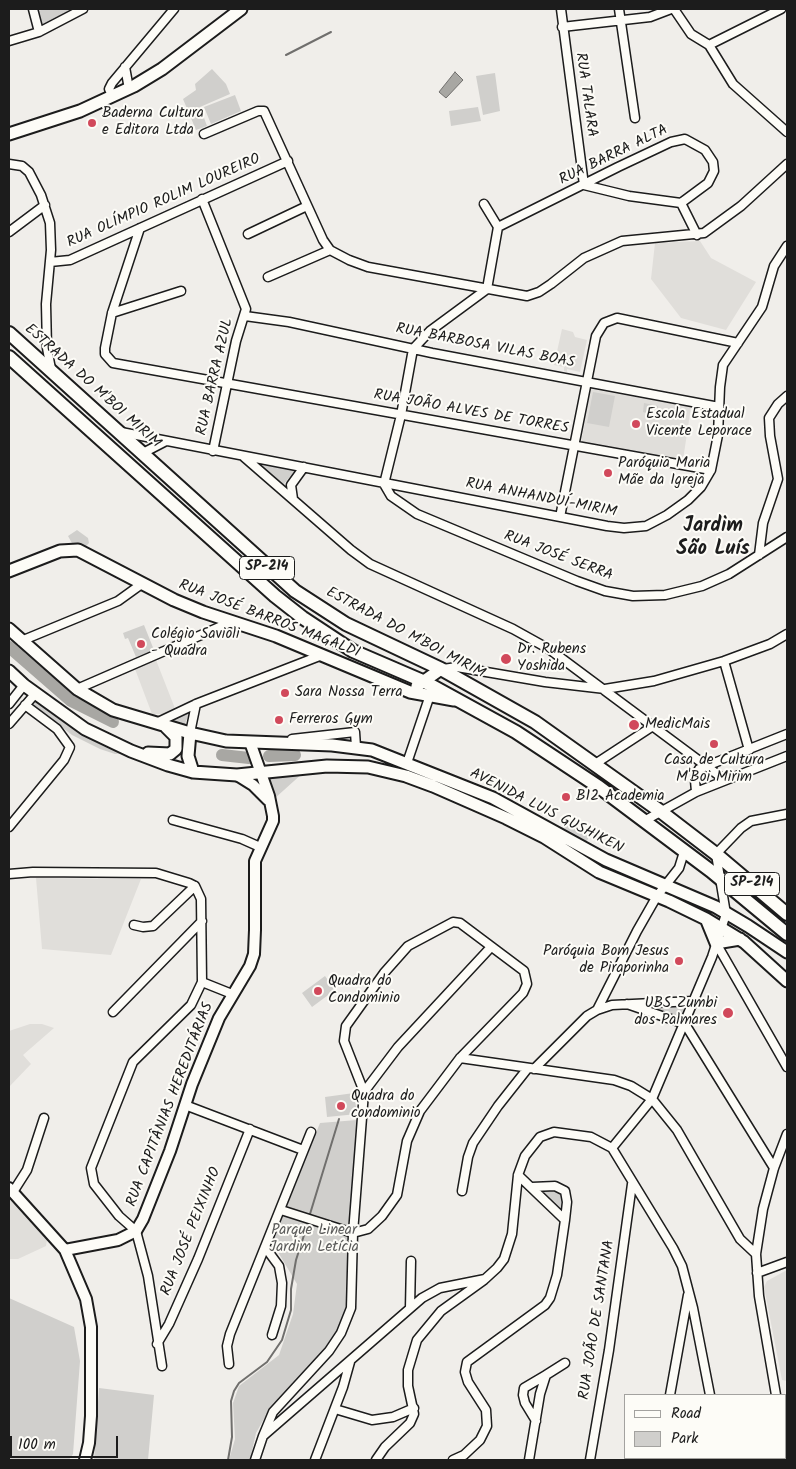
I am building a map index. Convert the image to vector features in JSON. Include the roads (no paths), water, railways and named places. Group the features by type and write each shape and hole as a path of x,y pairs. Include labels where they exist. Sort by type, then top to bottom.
{"main road":[{"path":"9,134 36,126 113,97 129,89 162,70 241,9"},
{"name":"ESTRADA DO M'BOI MIRIM","path":"9,333 272,572 314,604 377,640 441,669 527,717 660,811 716,854 787,914"},
{"name":"SP-214","path":"9,357 269,590 303,618 353,651 425,682 463,701 564,763 721,880 787,934"},
{"path":"113,449 132,457 141,454"},
{"name":"RUA JOSÉ BARROS MAGALDI","path":"9,572 60,551 78,550 174,600 322,655 410,692 463,701"},
{"name":"AVENIDA LUIS GUSHIKEN","path":"9,630 77,689 113,710 190,733 226,741 356,747 372,750 494,798 606,860 716,907 787,952"},
{"path":"410,692 441,669"},
{"name":"AVENIDA LUIS GUSHIKEN","path":"9,671 24,686 85,729 131,751 193,772 236,775 262,774 327,766 352,766 375,768 406,776 506,818 544,837 599,872 706,919 742,940"},
{"path":"131,751 165,755 171,754 176,749 177,741 173,732 158,722"},
{"path":"190,733 188,756 193,772"},
{"path":"706,919 716,943 742,940 787,981"}],"street":[{"path":"33,9 40,32"},
{"path":"9,41 40,32 83,9"},
{"path":"113,97 108,89 174,9"},
{"name":"RUA TALARA","path":"561,9 584,186"},
{"path":"620,9 635,118"},
{"path":"562,28 650,17 672,9 691,34 709,45 733,84 787,132"},
{"path":"709,45 781,9"},
{"path":"125,67 129,89"},
{"path":"204,134 258,111 266,114 307,206 330,250 368,267 514,295 532,295 551,284 584,258 622,241 636,238 697,235 712,229 787,164"},
{"name":"RUA BARRA ALTA","path":"498,227 671,142 685,139 705,150 713,162 714,171 708,183 682,203"},
{"name":"RUA OLÍMPIO ROLIM LOUREIRO","path":"50,262 70,260 288,161"},
{"path":"9,164 22,166 29,172 45,205 51,236 46,304 47,348 52,374"},
{"path":"584,186 629,196 682,203 697,235"},
{"path":"202,199 246,313"},
{"path":"384,484 401,415 413,349 430,331 487,289 498,227 484,204"},
{"path":"9,232 45,205"},
{"path":"248,234 307,206"},
{"path":"112,313 140,228"},
{"name":"RUA ANHANDUÍ-MIRIM","path":"116,432 145,436 213,451 560,517 624,528 646,526 667,515 688,500 701,487 711,470 718,434 723,365 762,307 774,266 787,246"},
{"path":"268,277 330,250"},
{"path":"112,313 182,291"},
{"name":"RUA JOÃO ALVES DE TORRES","path":"112,313 105,348 106,354 113,363 711,470"},
{"name":"RUA BARBOSA VILAS BOAS","path":"246,313 413,349 719,407"},
{"name":"RUA BARRA AZUL","path":"213,451 236,341 246,313"},
{"path":"560,517 586,381 599,328 611,319 618,318 738,343"},
{"path":"759,555 763,524 778,479 770,436 769,418 774,408 787,396"},
{"path":"141,454 166,441"},
{"path":"244,457 370,564 549,648 725,780"},
{"path":"293,499 291,485 304,467"},
{"name":"RUA JOSÉ SERRA","path":"384,484 391,496 416,514 577,581 620,594 649,596 686,591 729,574 787,537"},
{"path":"22,641 118,601 143,583"},
{"path":"77,689 231,622"},
{"path":"441,669 457,667 574,686 605,689 654,681 724,661 786,637"},
{"path":"158,722 196,704 322,655"},
{"path":"724,661 749,750"},
{"path":"570,664 574,673 574,686"},
{"path":"9,704 24,686"},
{"path":"9,724 35,694"},
{"path":"407,764 430,696"},
{"path":"9,827 64,760 70,747 57,729 25,704"},
{"path":"190,733 196,704"},
{"path":"595,764 653,726"},
{"path":"696,792 696,772 702,768 787,734"},
{"name":"RUA CAPITÂNIAS HEREDITÁRIAS","path":"65,1250 118,1240 136,1231 143,1219 170,1151 185,1105 219,1018 232,994 245,977 254,954 254,874 260,847 273,821 272,805 250,742"},
{"path":"644,821 696,792 787,756"},
{"path":"236,775 260,791 272,805"},
{"path":"612,1148 652,1099 685,1024 722,928 726,914 716,854 741,828 751,821 787,814"},
{"path":"173,820 242,839 260,847"},
{"path":"597,1010 657,896 679,868 684,852"},
{"path":"9,874 34,872 156,873 174,876 195,886 202,899 202,982 191,1005 133,1062 91,1168 91,1177 119,1216 136,1231 148,1276 162,1366"},
{"path":"134,926 153,926 195,886"},
{"path":"113,1012 202,921"},
{"path":"255,1460 273,1412 329,1351 348,1320 352,1289 353,1234 364,1092 344,1041 346,1026 384,973 408,946 453,922 460,923 524,971 528,984 523,993 460,1058 430,1095 412,1127 407,1141 400,1185 392,1204 373,1225 353,1234 281,1210"},
{"path":"716,943 787,1067"},
{"path":"364,1092 398,1047 491,947"},
{"path":"202,982 232,994"},
{"path":"462,1191 468,1157 473,1143 498,1106 531,1069 588,1016 597,1010 612,1005 694,1001"},
{"path":"627,1004 685,1024 774,1168"},
{"path":"460,1058 614,1080 631,1086 652,1099 677,1130 740,1240 756,1254"},
{"path":"185,1105 303,1150"},
{"path":"44,1118 27,1170 11,1190 65,1250 86,1299 92,1327 90,1434 85,1460"},
{"name":"RUA JOSÉ PEIXINHO","path":"158,1344 198,1259 250,1129"},
{"path":"229,1364 227,1346 230,1334 311,1132"},
{"path":"376,1460 385,1447 410,1423 414,1414 408,1386 408,1370 417,1340 441,1311 497,1268 508,1250 517,1200 518,1175 532,1145 546,1134 554,1132 577,1134 606,1143 612,1148 632,1184 673,1248 682,1266 710,1394"},
{"path":"776,1394 757,1273 756,1254 763,1209 774,1168 787,1134"},
{"path":"518,1175 532,1186 565,1220"},
{"name":"RUA JOÃO DE SANTANA","path":"590,1460 632,1184"},
{"path":"453,1460 464,1458 480,1440 488,1426 486,1410 468,1382 467,1362 545,1305 550,1298 557,1276 567,1202 565,1191 555,1186 532,1186"},
{"path":"265,1247 279,1266 282,1278 281,1306 272,1335"},
{"path":"410,1308 411,1261"},
{"path":"757,1273 787,1262"},
{"path":"263,1436 410,1308 440,1288 485,1279"},
{"path":"670,1394 688,1293"},
{"path":"315,1460 335,1409 350,1362"},
{"path":"536,1422 525,1403 524,1388 564,1363"},
{"path":"529,1460 546,1375"},
{"path":"335,1409 372,1420 393,1417 414,1408"}],"waterway":[{"path":"286,55 331,32"},
{"path":"9,647 71,701 113,722"},
{"path":"222,755 249,758"},
{"path":"269,756 295,755"},
{"path":"310,1214 339,1119"},
{"path":"228,1460 232,1437 231,1401 234,1391 239,1383 267,1362 282,1340 291,1310 291,1289 296,1260 307,1226"}],"place":[{"name":"Baderna Cultura e Editora Ltda","path":"92,123"},
{"name":"Escola Estadual Vicente Leporace","path":"636,424"},
{"name":"Paróquia Maria Mãe da Igreja","path":"608,473"},
{"name":"Colégio Savioli - Quadra","path":"141,644"},
{"name":"Dr. Rubens Yoshida","path":"506,659"},
{"name":"Sara Nossa Terra","path":"285,693"},
{"name":"Ferreros Gym","path":"279,720"},
{"name":"MedicMais","path":"634,725"},
{"name":"Casa de Cultura M'Boi Mirim","path":"714,744"},
{"name":"B12 Academia","path":"566,797"},
{"name":"Paróquia Bom Jesus de Piraporinha","path":"679,961"},
{"name":"Quadra do Condominio","path":"318,991"},
{"name":"UBS Zumbi dos Palmares","path":"728,1013"},
{"name":"Quadra do condominio","path":"341,1106"}],"district":[{"name":"Jardim São Luís","path":"713,540"}],"park label":[{"name":"Parque Linear Jardim Letícia","path":"314,1240"}]}
